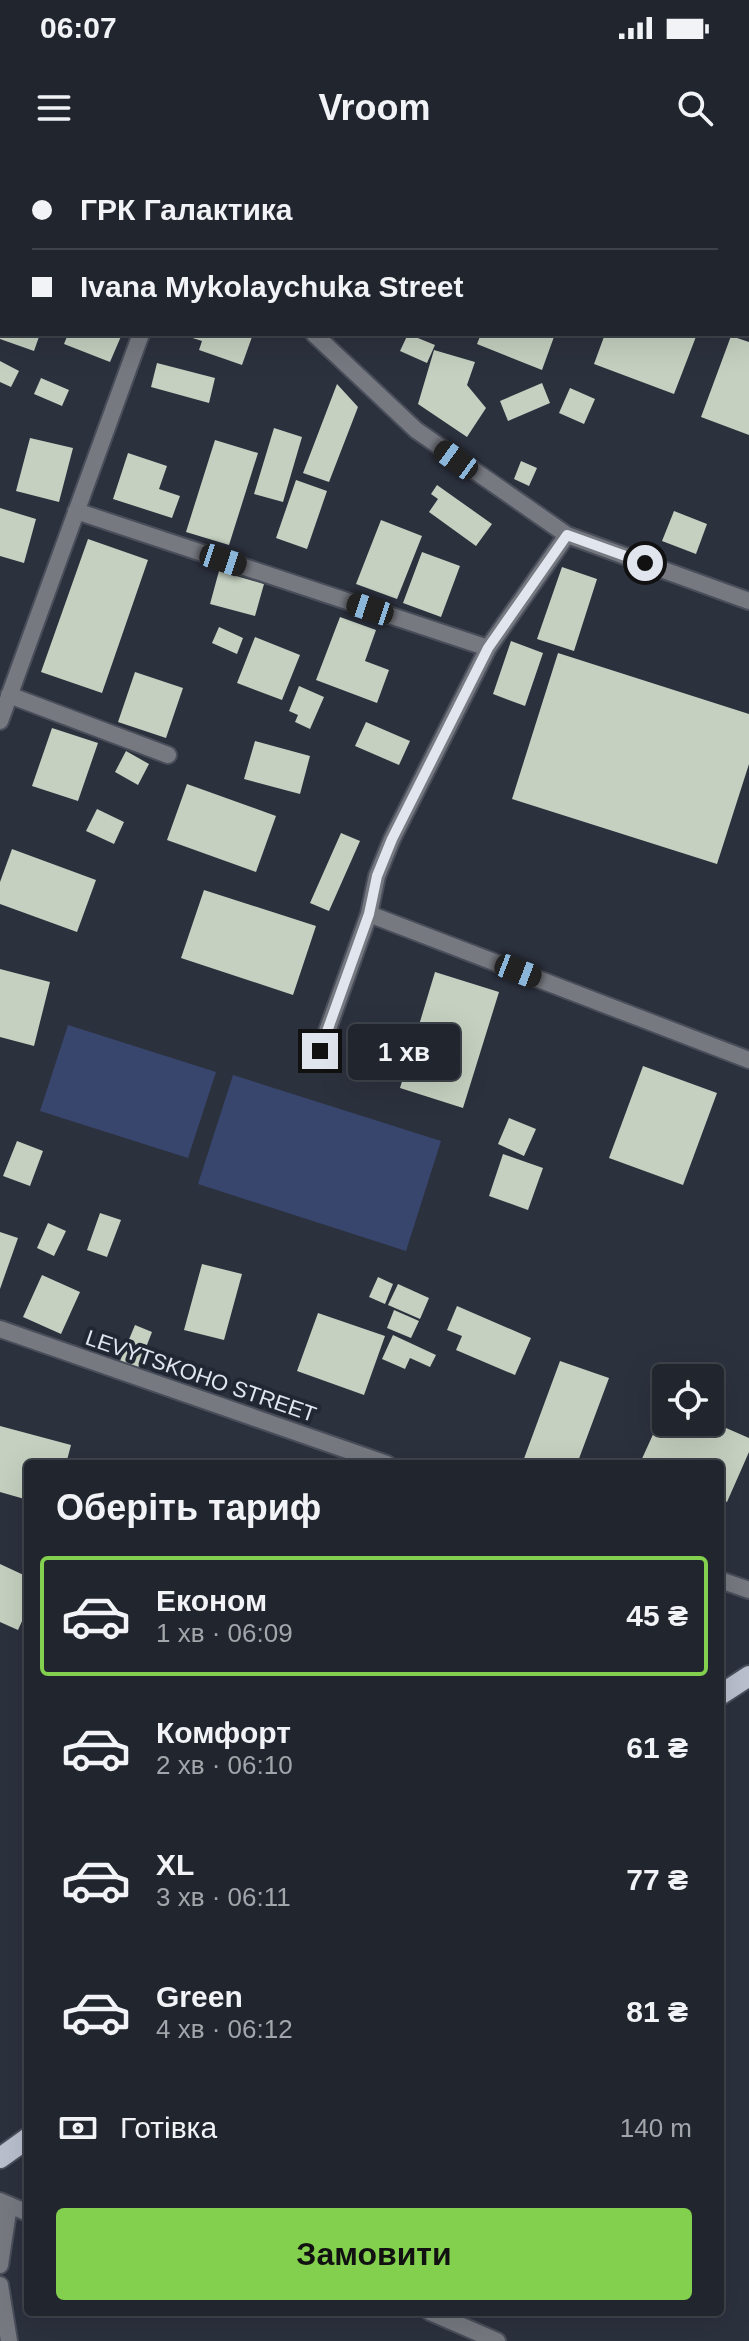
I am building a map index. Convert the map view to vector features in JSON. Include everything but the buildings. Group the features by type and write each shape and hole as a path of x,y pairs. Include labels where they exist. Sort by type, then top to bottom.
{"main road":[{"path":"724,1692 749,1676"},
{"path":"0,2158 24,2141"}],"street":[{"path":"0,721 140,336"},
{"path":"316,336 416,430 567,535 749,601"},
{"path":"76,511 488,648"},
{"path":"320,1051 392,839 488,648 567,535"},
{"path":"9,695 168,755"},
{"path":"369,914 749,1060"},
{"name":"LEVYTSKOHO STREET","path":"0,1329 376,1460"},
{"path":"724,1581 749,1590"},
{"path":"0,2265 4,2203 24,2211"},
{"path":"0,2285 9,2341"},
{"path":"439,2316 497,2341"}],"shaded area":[{"path":"68,1025 216,1072 188,1158 40,1111"},
{"path":"233,1075 441,1141 406,1251 198,1184"}],"route":[{"path":"320,1051 392,839 488,648 567,535 645,563"}]}
